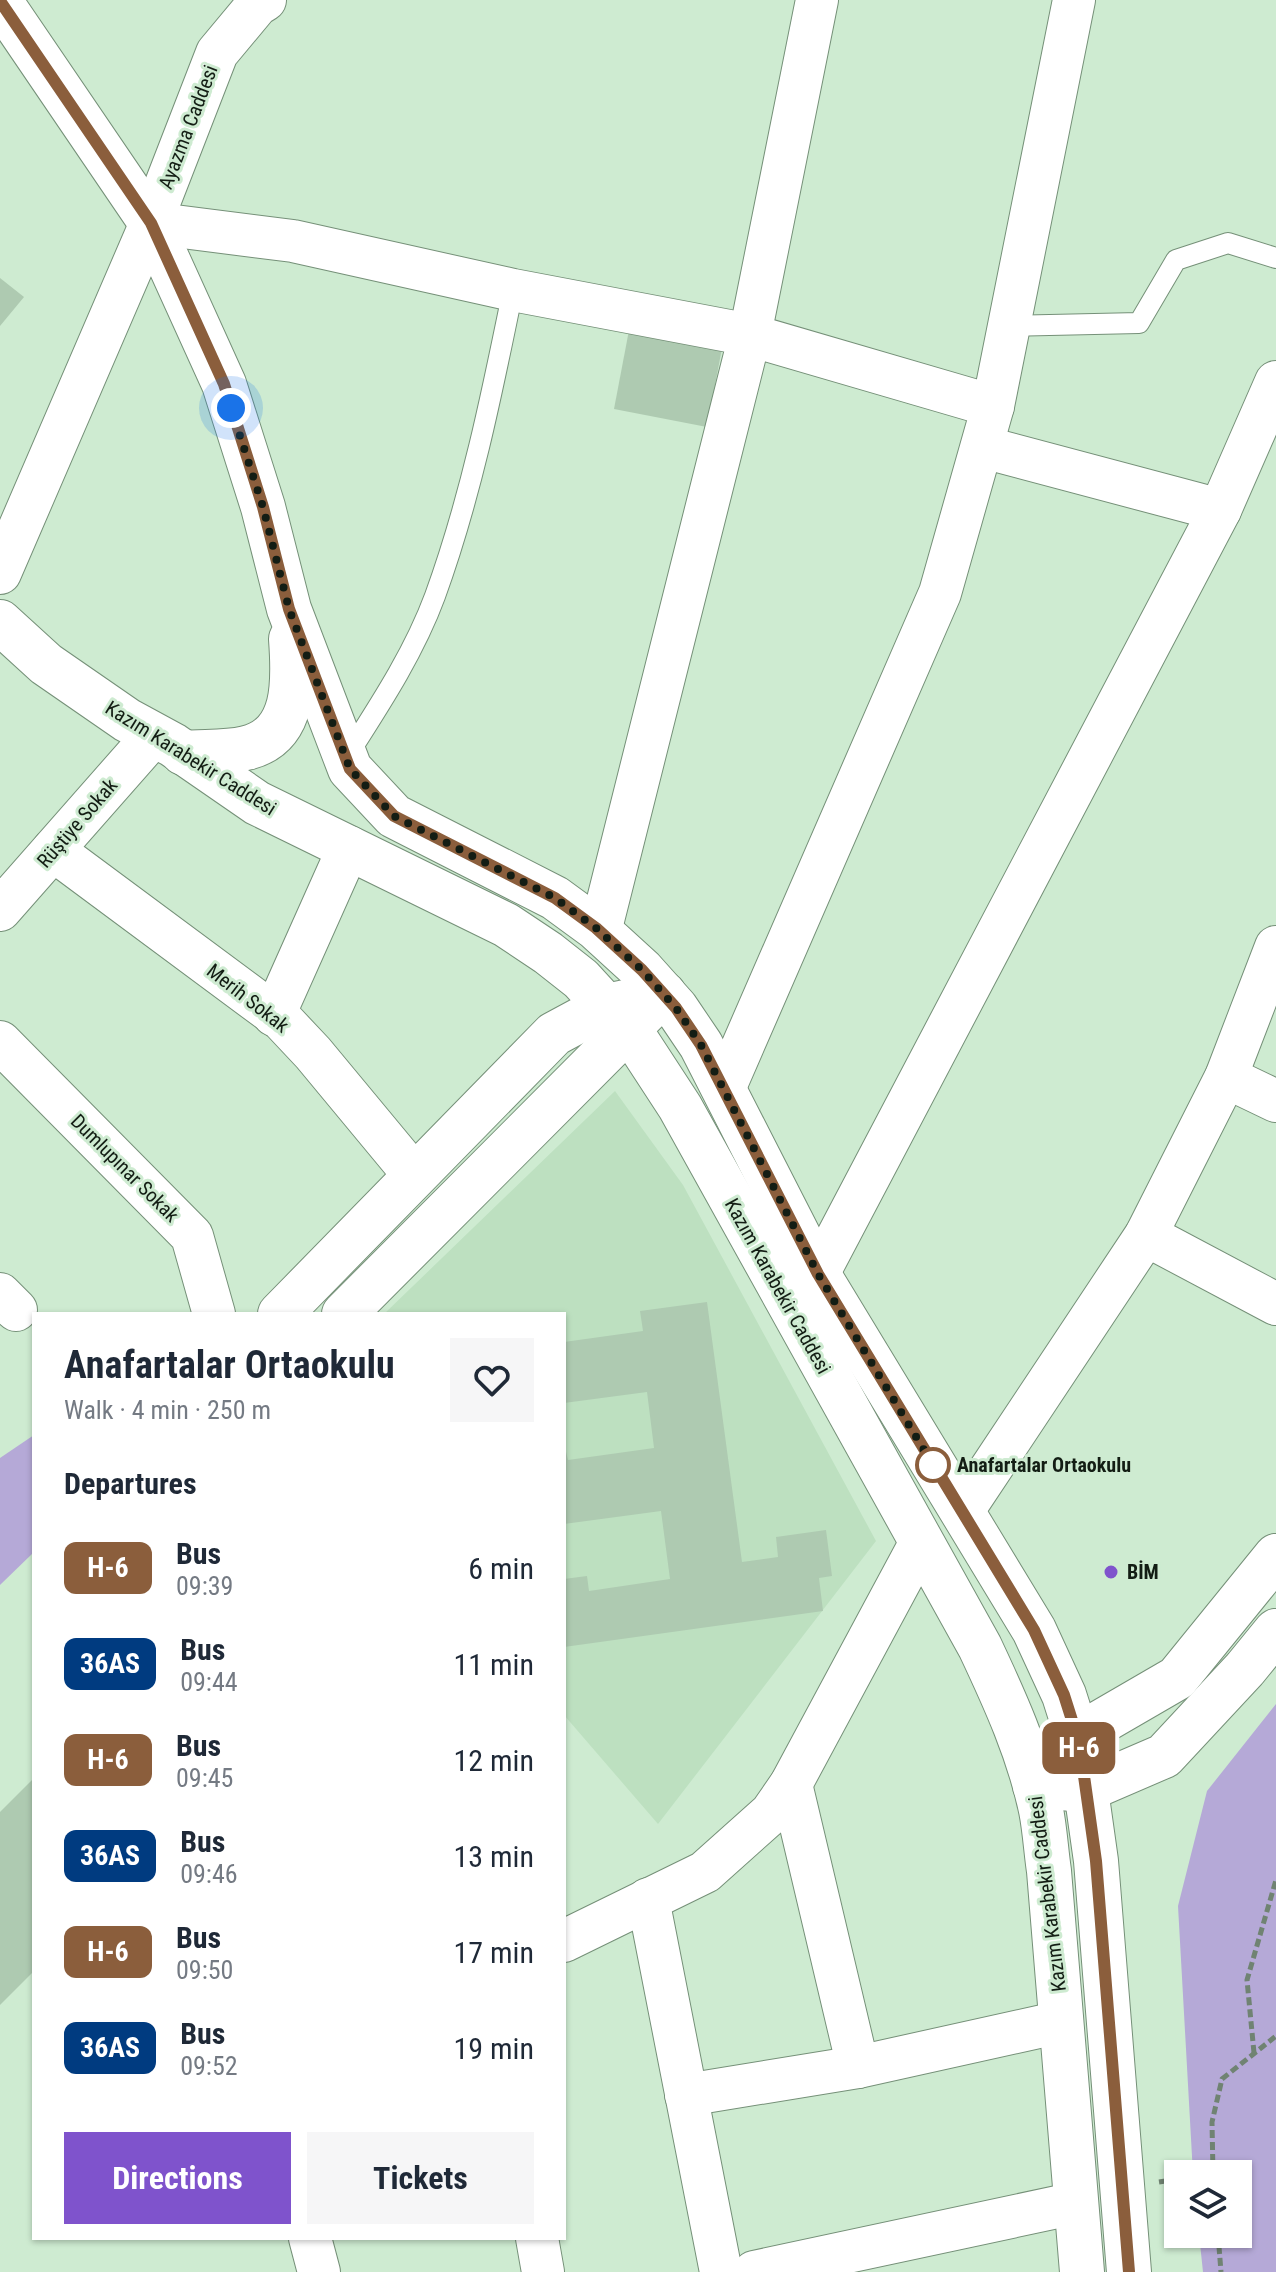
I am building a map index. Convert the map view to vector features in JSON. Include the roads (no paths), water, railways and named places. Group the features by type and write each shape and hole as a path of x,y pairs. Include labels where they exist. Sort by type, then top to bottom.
{"main road":[{"path":"0,1 151,223 224,384 263,507 289,609 295,681 288,710 274,733 247,748 169,744"},
{"name":"Kazım Karabekir Caddesi","path":"289,609 350,769 394,816 555,898 600,932 664,994 701,1045 818,1274 1034,1630 1064,1695 1077,1736 1096,1861 1129,2272"},
{"name":"Kazım Karabekir Caddesi","path":"0,622 46,664 257,803 506,925 581,979 616,1018 680,1107 730,1202 980,1647 1027,1756 1042,1811 1049,1871 1082,2272"},
{"path":"282,1312 554,1034 616,1018 664,994"},
{"path":"346,1312 616,1018"},
{"path":"1035,1786 1077,1736 1177,1678 1276,1556"},
{"path":"1035,1786 1085,1790 1164,1756 1276,1631"}],"street":[{"name":"Ayazma Caddesi","path":"0,573 151,223 217,53 257,5 265,0"},
{"path":"600,932 750,335 817,0"},
{"path":"724,1089 940,593 993,406 1074,0"},
{"path":"151,223 293,241 513,290 750,335 993,406"},
{"path":"818,1274 1220,510 1276,382"},
{"path":"983,447 1220,510"},
{"name":"Rüştiye Sokak","path":"0,910 53,850 169,744"},
{"path":"274,1015 349,847"},
{"name":"Merih Sokak","path":"53,850 274,1015 313,1053 415,1176"},
{"path":"962,1512 1146,1235 1226,1077 1276,947"},
{"name":"Dumlupınar Sokak","path":"0,1042 192,1236 213,1312"},
{"path":"1226,1077 1276,1101"},
{"path":"1146,1235 1276,1304"},
{"path":"566,1940 705,1872 771,1813 791,1784 921,1542"},
{"path":"791,1784 858,2067"},
{"path":"648,1899 721,2272"},
{"path":"686,2095 858,2067 1061,2022"},
{"path":"754,2272 1076,2203"},
{"path":"311,2240 319,2272"},
{"path":"537,2240 543,2272"}],"lane":[{"path":"1009,326 1139,323 1176,260 1228,243 1276,258"},
{"path":"346,757 391,688 434,598 481,450 513,290"}],"place":[{"name":"Anafartalar Ortaokulu","path":"933,1465"},
{"name":"BİM","path":"1111,1572"}]}
